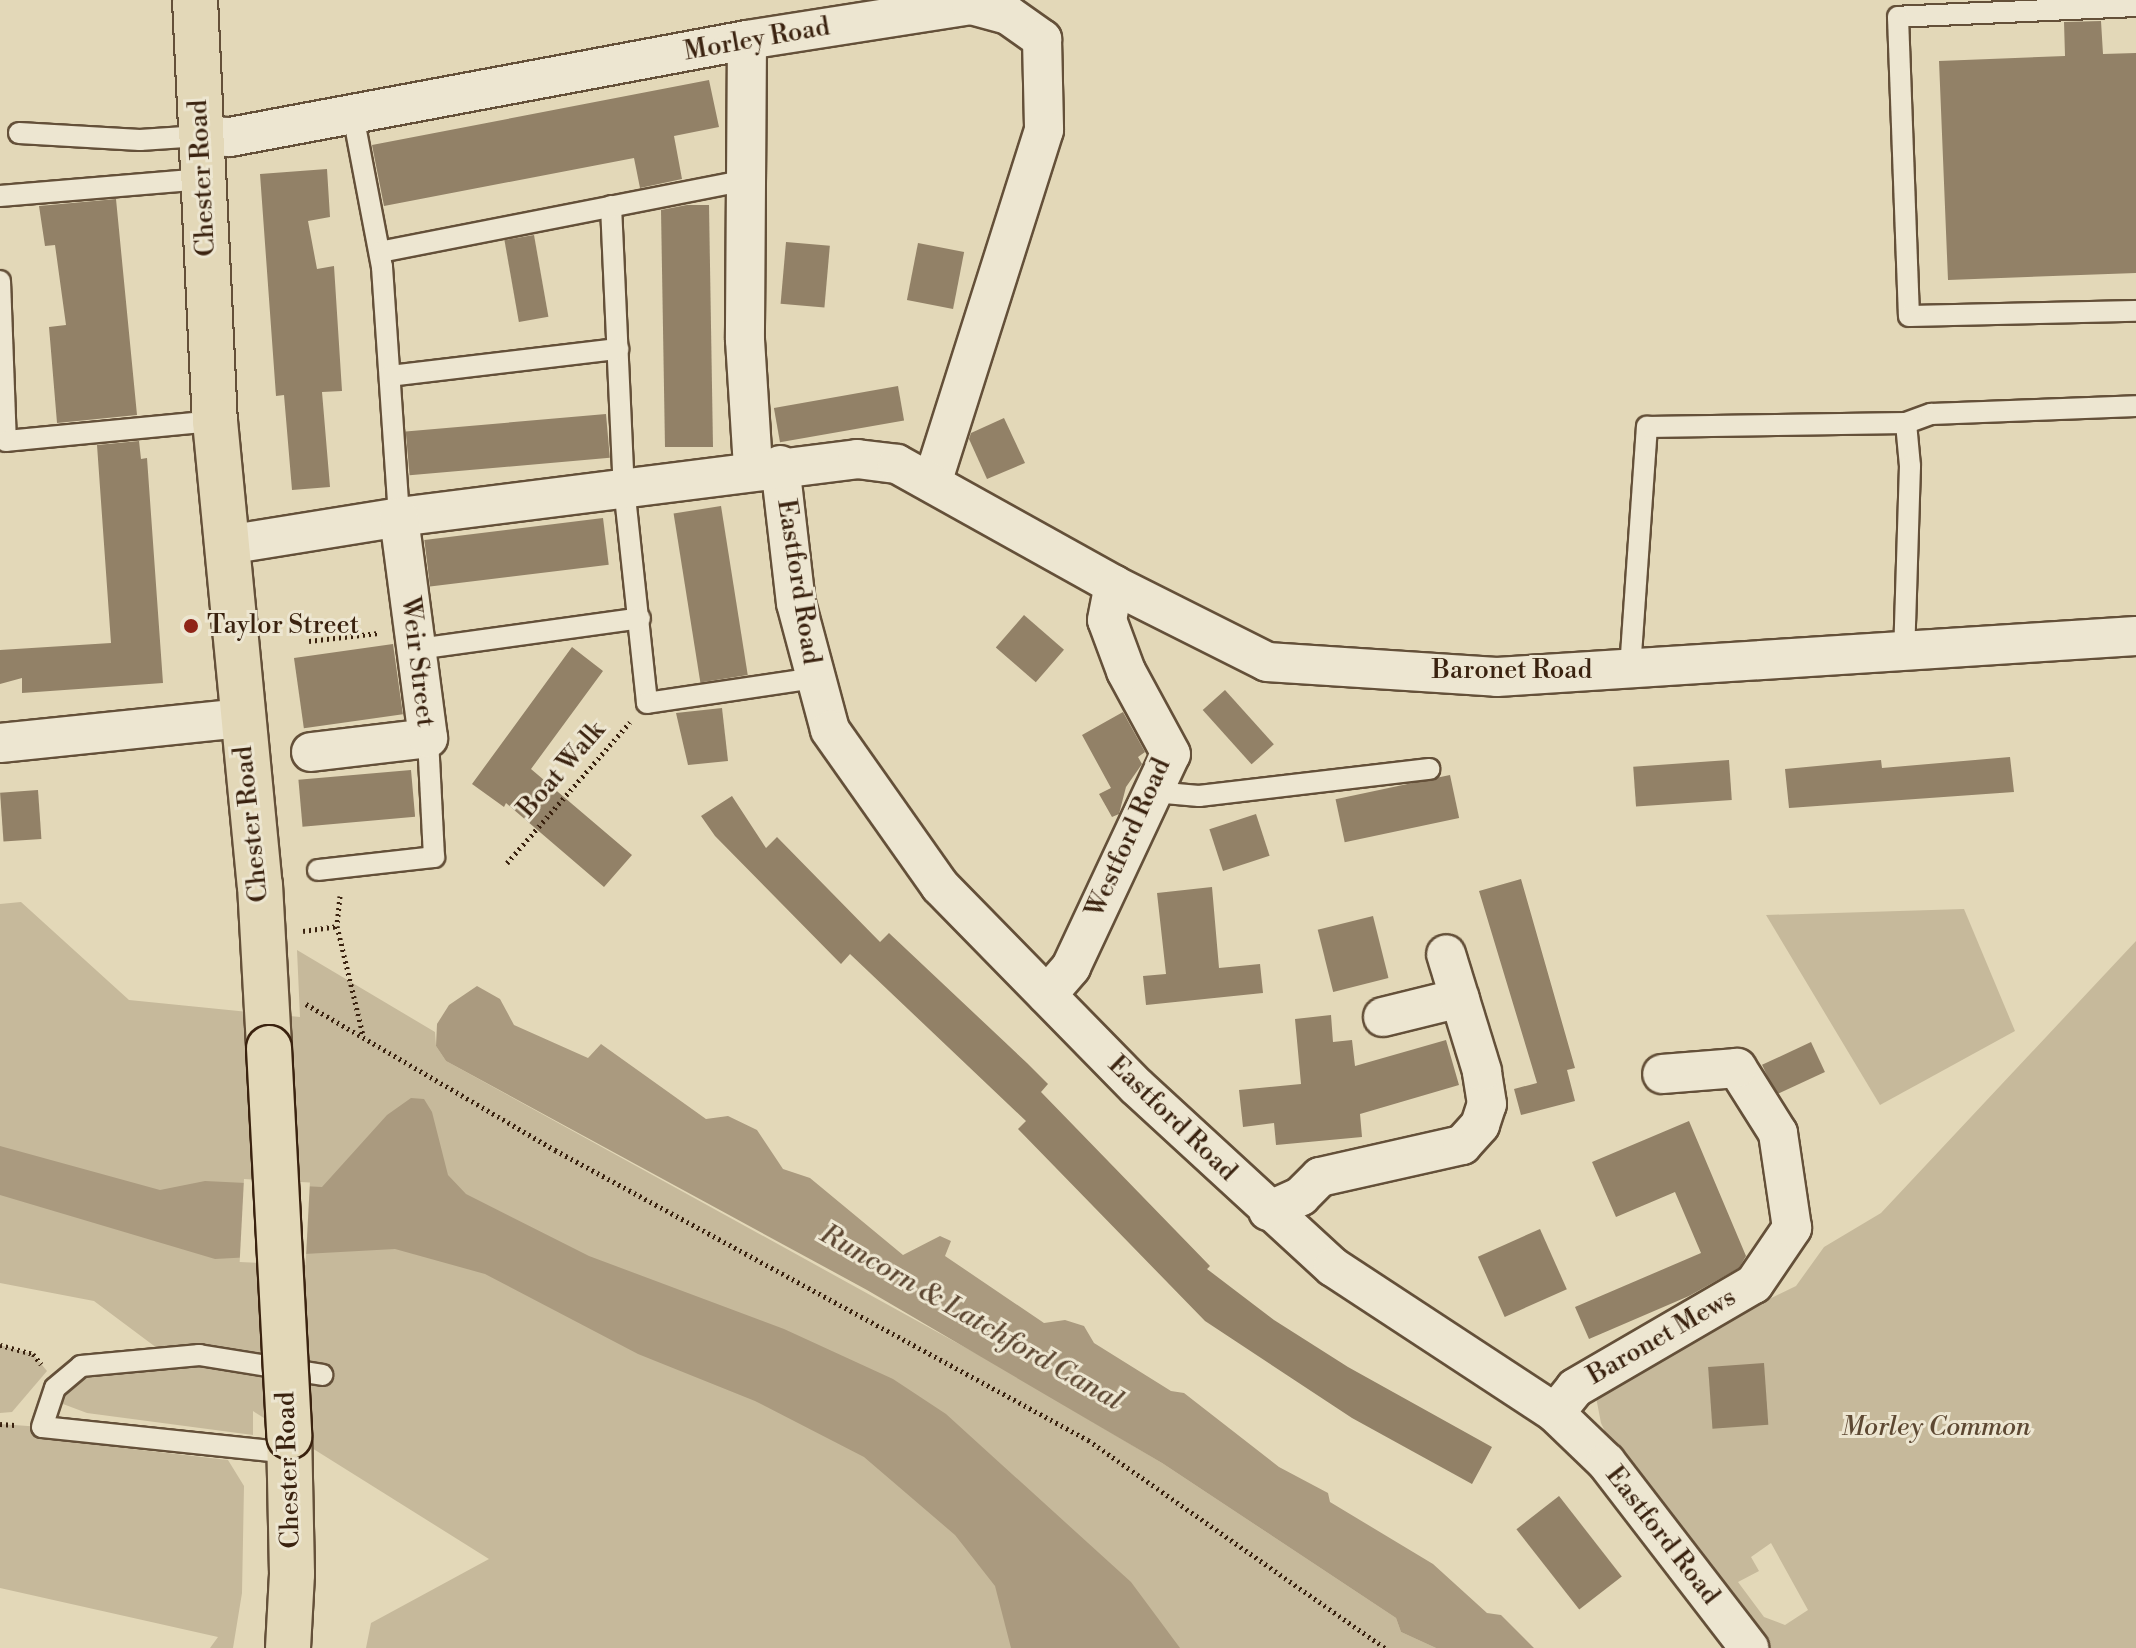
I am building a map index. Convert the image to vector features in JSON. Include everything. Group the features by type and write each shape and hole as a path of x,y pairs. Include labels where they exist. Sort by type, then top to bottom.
{"highway":[{"name":"Chester Road","path":"195,0 215,421 241,718 260,885 290,1445 288,1648"}],"street":[{"name":"Morley Road","path":"200,136 230,137 747,40 971,5 1008,15 1042,39 1044,130 932,483"},
{"name":"Eastford Road","path":"747,40 745,340 767,467 796,603 830,730 940,886 1047,995 1268,1211 1333,1267 1555,1413 1606,1462 1749,1648"},
{"path":"227,545 399,517 767,467 857,459 897,464 932,483"},
{"name":"Baronet Road","path":"932,483 1114,585 1267,662 1497,677 2136,636"},
{"name":"Weir Street","path":"311,752 428,738 399,517"},
{"name":"Westford Road","path":"1047,995 1071,967 1171,754 1126,671 1107,620 1114,585"},
{"path":"0,743 241,718"},
{"path":"1268,1211 1301,1196 1320,1177 1445,1152 1472,1136 1487,1104 1446,954"},
{"path":"1383,1017 1460,998"},
{"name":"Baronet Mews","path":"1555,1413 1575,1388 1754,1284 1792,1228 1778,1133 1737,1068 1662,1074"}],"lane":[{"path":"2136,6 1898,17 1909,316 2136,311"},
{"path":"353,115 380,252 399,517"},
{"path":"19,133 140,140 200,136"},
{"path":"0,196 203,179"},
{"path":"380,252 746,180"},
{"path":"611,206 624,487 647,703 814,678"},
{"path":"0,281 6,441 215,421"},
{"path":"390,376 618,349"},
{"path":"1630,669 1647,427 1906,423 1931,414 2136,406"},
{"path":"1904,652 1910,466 1906,423"},
{"path":"416,639 640,618"},
{"path":"318,870 434,857 428,738"},
{"path":"1154,792 1199,796 1429,769"},
{"path":"290,1445 42,1427 55,1388 81,1366 199,1355 322,1375"}],"path":[{"path":"309,641 416,639"},
{"name":"Boat Walk","path":"507,863 647,703"},
{"path":"349,867 337,926 363,1036"},
{"path":"293,933 337,926"},
{"path":"300,1000 555,1150 1088,1440 1385,1648"},
{"path":"0,1345 33,1354 55,1388"}],"green space":[{"path":"21,902 129,1000 300,1017 297,950 435,1032 436,1046 446,1061 997,1365 1162,1463 1396,1618 1401,1632 1436,1648 366,1648 371,1623 489,1559 253,1411 253,1435 87,1413 63,1404 62,1390 78,1378 173,1360 94,1301 0,1283 0,904"},
{"path":"1964,909 2015,1031 1880,1105 1766,915"},
{"name":"Morley Common","path":"2136,941 2136,1648 1749,1648 1616,1455 1601,1423 1595,1392 1611,1376 1796,1286 1824,1247 1881,1213","holes":["1771,1543 1808,1610 1785,1625 1764,1617 1738,1582 1759,1571 1751,1557"]},
{"path":"0,1345 33,1354 47,1371 12,1412 0,1413"},
{"path":"0,1424 42,1427 54,1440 228,1460 244,1486 242,1593 233,1648 210,1648 218,1637 0,1588"}],"water":[{"name":"Runcorn & Latchford Canal","path":"477,986 500,999 514,1025 588,1058 601,1044 706,1119 728,1116 757,1130 783,1169 810,1178 903,1255 940,1236 951,1241 945,1256 1044,1323 1065,1320 1084,1326 1094,1343 1171,1391 1184,1393 1279,1467 1328,1493 1330,1502 1433,1564 1487,1613 1501,1615 1534,1648 1436,1648 1401,1632 1396,1618 1162,1463 867,1290 446,1061 436,1046 437,1024 449,1005"},
{"path":"411,1098 424,1099 432,1112 448,1175 466,1194 589,1256 784,1329 893,1379 946,1414 1131,1582 1180,1648 1011,1648 995,1586 955,1535 864,1457 755,1401 638,1354 485,1274 395,1249 215,1259 0,1195 0,1146 160,1190 205,1181 322,1187 387,1115"}],"pier":[{"path":"244,1179 310,1182 306,1265 240,1262"}],"building":[{"path":"2101,21 2103,54 2136,53 2136,273 1948,280 1939,61 2065,56 2064,22"},
{"path":"709,80 719,127 674,136 682,179 640,188 634,158 384,206 372,145"},
{"path":"327,169 330,217 308,221 317,269 334,266 342,391 322,392 330,487 292,490 284,395 276,396 260,174"},
{"path":"116,199 137,415 57,423 49,327 66,325 55,245 45,246 39,206"},
{"path":"709,205 713,447 665,447 661,210"},
{"path":"534,235 548,317 519,322 504,240"},
{"path":"786,242 830,246 824,308 781,304"},
{"path":"918,243 964,252 953,309 907,300"},
{"path":"898,386 904,420 780,442 774,408"},
{"path":"606,414 610,458 410,475 406,432"},
{"path":"1004,418 1025,463 987,479 969,439 971,433"},
{"path":"139,441 141,459 147,458 163,683 22,693 22,678 0,684 0,650 111,643 97,445"},
{"path":"721,506 748,675 700,682 674,514"},
{"path":"603,518 609,565 430,587 424,540"},
{"path":"1024,615 1064,650 1036,682 996,647"},
{"path":"393,644 403,714 304,728 294,658"},
{"path":"572,647 603,671 531,769 632,855 604,887 506,803 504,807 472,784"},
{"path":"1225,690 1274,744 1252,764 1203,710"},
{"path":"722,708 728,761 688,765 676,713"},
{"path":"1123,712 1145,752 1138,757 1142,764 1126,787 1119,814 1112,817 1099,794 1111,788 1082,735"},
{"path":"2010,757 2014,792 1789,808 1785,769 1881,760 1882,768"},
{"path":"1729,760 1732,800 1636,807 1633,767"},
{"path":"411,770 415,817 303,827 298,780"},
{"path":"1450,775 1459,818 1345,842 1336,799"},
{"path":"38,790 41,839 4,842 0,793"},
{"path":"732,796 766,848 777,837 880,942 889,933 1027,1063 1048,1084 1041,1092 1210,1266 1207,1269 1274,1320 1348,1367 1492,1447 1472,1484 1352,1418 1205,1321 1018,1129 1026,1121 850,954 841,964 715,836 701,816"},
{"path":"1256,814 1270,856 1223,871 1209,829"},
{"path":"1521,879 1575,1068 1567,1070 1575,1101 1521,1115 1514,1089 1537,1083 1479,891"},
{"path":"1212,887 1219,968 1260,964 1263,993 1146,1005 1143,976 1166,974 1157,893"},
{"path":"1373,916 1388,978 1333,992 1318,930"},
{"path":"1331,1015 1333,1042 1352,1040 1355,1066 1446,1040 1459,1085 1360,1114 1362,1137 1276,1145 1274,1123 1243,1127 1239,1090 1301,1084 1295,1019"},
{"path":"1811,1042 1825,1072 1776,1095 1762,1065"},
{"path":"1689,1121 1746,1256 1739,1268 1689,1296 1589,1339 1575,1307 1701,1253 1675,1192 1616,1217 1592,1162"},
{"path":"1540,1229 1567,1289 1505,1317 1478,1257"},
{"path":"1764,1363 1768,1425 1712,1429 1708,1367"},
{"path":"1559,1496 1622,1576 1579,1610 1516,1529"}],"place":[{"name":"Taylor Street","path":"191,626"}]}
